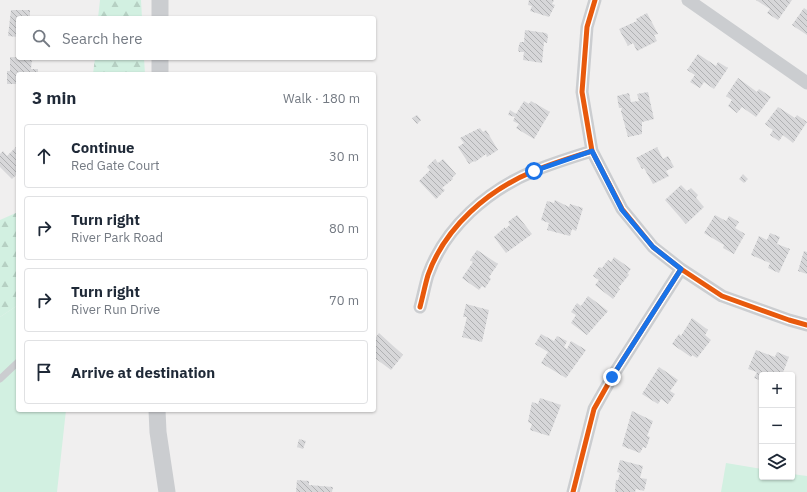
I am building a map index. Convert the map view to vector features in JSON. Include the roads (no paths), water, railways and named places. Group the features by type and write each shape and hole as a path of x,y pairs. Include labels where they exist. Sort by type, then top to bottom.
{"street":[{"path":"160,0 160,16"},
{"path":"595,0 587,27 582,92 592,151 622,210 653,247 681,269 722,296 807,325"},
{"path":"688,0 807,83"},
{"path":"160,60 160,72"},
{"path":"420,307 428,274 443,245 462,218 494,192 534,171 592,151"},
{"path":"573,492 594,409 612,377 681,269"},
{"path":"157,412 158,432 167,492"}],"lane":[{"path":"0,379 16,364"}]}
